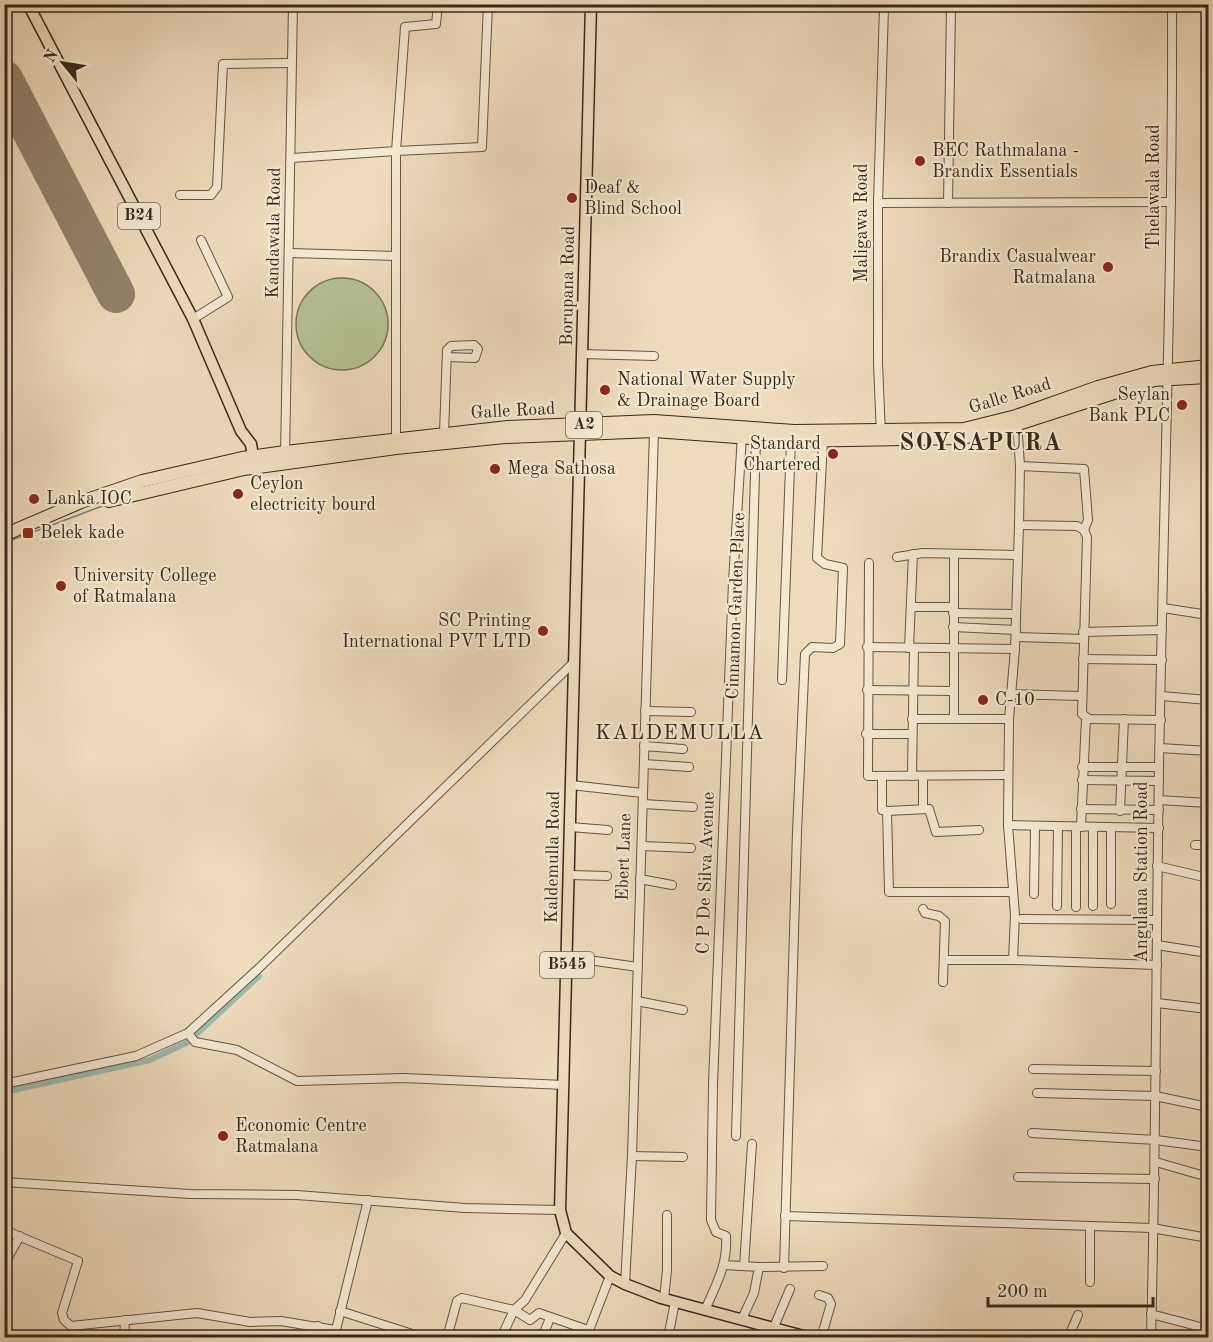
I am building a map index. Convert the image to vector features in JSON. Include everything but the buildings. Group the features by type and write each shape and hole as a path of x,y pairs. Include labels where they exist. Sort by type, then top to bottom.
{"highway":[{"name":"Galle Road","path":"4,535 81,502 142,482 396,438 444,433 581,429 742,433 805,431 963,438 1168,374 1209,366"},
{"name":"Galle Road","path":"1168,374 1209,377"},
{"name":"Galle Road","path":"285,457 654,421 742,433 756,438 791,441 823,441 881,435"},
{"name":"Galle Road","path":"4,543 108,501 248,463"}],"main road":[{"name":"B24","path":"28,4 193,319 241,431 248,463"},
{"name":"Borupana Road","path":"581,429 591,4"},
{"name":"Kaldemulla Road","path":"566,1233 560,1210 570,875 576,517 581,429"},
{"path":"566,1233 610,1275 625,1284 670,1300 811,1338"}],"street":[{"name":"Kandawala Road","path":"285,457 292,158 292,4"},
{"path":"396,438 396,151 405,27 436,24 438,4"},
{"path":"292,158 482,147 488,4"},
{"name":"Thelawala Road","path":"1168,374 1172,4"},
{"name":"Maligawa Road","path":"881,435 878,363 878,203 882,6"},
{"path":"948,203 951,6"},
{"path":"180,195 211,195 217,187 223,64 291,63"},
{"path":"878,203 1171,202"},
{"path":"193,319 228,297 201,240"},
{"path":"290,253 396,256"},
{"path":"582,354 654,356"},
{"path":"444,433 445,361 448,357"},
{"name":"Angulana Station Road","path":"1151,1338 1152,1228 1156,1162 1157,866 1168,374"},
{"path":"1014,960 1014,892 1008,825 1008,775 1019,525 1020,466 1017,420"},
{"name":"Ebert Lane","path":"625,1284 632,1156 654,431"},
{"name":"C P De Silva Avenue","path":"705,1310 724,1264 726,1236 716,1232 711,1220 713,1096 737,488 742,433"},
{"name":"Cinnamon Garden Place","path":"736,1136 756,438"},
{"path":"782,680 791,441"},
{"path":"784,1268 805,654 812,647 833,648 840,644 843,568 825,564 817,558 823,441"},
{"path":"1019,525 1080,528 1088,520 1084,469 1020,466"},
{"path":"1080,528 1087,537 1082,714 1086,718 1161,720"},
{"path":"897,557 913,554 1018,555"},
{"path":"912,776 913,554"},
{"path":"954,554 954,719"},
{"path":"869,563 866,734 868,776 1008,775"},
{"path":"911,607 1016,614"},
{"path":"1163,608 1209,615"},
{"path":"953,627 1016,634 1083,635 1162,630"},
{"path":"867,647 1015,650"},
{"path":"1083,659 1162,660"},
{"path":"4,1084 136,1056 191,1037 573,663"},
{"path":"867,690 954,691"},
{"path":"1011,694 1082,696"},
{"path":"1161,696 1209,700"},
{"path":"645,711 691,712"},
{"path":"1076,907 1086,718"},
{"path":"912,719 1009,719"},
{"path":"1120,811 1120,766 1124,719"},
{"path":"866,734 912,734"},
{"path":"644,746 683,749"},
{"path":"1160,748 1209,751"},
{"path":"644,764 688,767"},
{"path":"1082,767 1159,766"},
{"path":"882,776 882,810 923,808 931,811 936,832 979,830"},
{"path":"923,776 923,808"},
{"path":"1082,780 1159,781"},
{"path":"571,785 642,793"},
{"path":"1159,800 1209,803"},
{"path":"643,804 693,807"},
{"path":"1081,809 1159,810"},
{"path":"887,811 887,888 891,894 1014,892"},
{"path":"1008,825 1159,828"},
{"path":"1034,894 1035,826"},
{"path":"570,827 608,830"},
{"path":"1058,827 1058,906"},
{"path":"1092,827 1093,906"},
{"path":"1111,828 1111,903"},
{"path":"1195,845 1209,845"},
{"path":"642,846 691,848"},
{"path":"1157,866 1209,878"},
{"path":"570,875 607,876"},
{"path":"640,879 672,885"},
{"path":"923,909 925,913 939,916 945,921 943,982"},
{"path":"1022,919 1157,920"},
{"path":"1157,945 1209,953"},
{"path":"567,957 638,967"},
{"path":"944,960 1157,965"},
{"path":"637,1000 683,1010"},
{"path":"1157,1003 1209,1009"},
{"path":"191,1037 237,1050 297,1080 404,1078 564,1085"},
{"path":"1033,1069 1156,1071"},
{"path":"1037,1093 1155,1096 1209,1107"},
{"path":"1032,1133 1156,1140 1209,1147"},
{"path":"744,1266 752,1144"},
{"path":"632,1156 683,1158"},
{"path":"1156,1162 1209,1177"},
{"path":"1018,1177 1155,1179"},
{"path":"4,1182 190,1194 297,1195 465,1208 560,1210"},
{"path":"4,1230 78,1262 62,1313 64,1320 71,1326 197,1313 250,1322 281,1321 318,1326 335,1334 368,1200"},
{"path":"667,1215 670,1300 668,1338"},
{"path":"785,1216 1152,1228 1209,1238"},
{"path":"1090,1226 1090,1282"},
{"path":"501,1338 514,1310 525,1300 566,1233"},
{"path":"4,1264 20,1236"},
{"path":"724,1264 759,1268 823,1266"},
{"path":"742,1319 754,1293 759,1268"},
{"path":"447,1338 457,1301 462,1298 514,1310 530,1320 539,1313 587,1334 610,1275"},
{"path":"774,1327 790,1289"},
{"path":"819,1295 828,1298 831,1304 821,1338"},
{"path":"340,1311 402,1334 425,1338"},
{"path":"1151,1314 1209,1329"},
{"path":"1068,1338 1078,1315"},
{"path":"542,1338 550,1318"},
{"path":"124,1338 125,1320"},
{"path":"316,1338 318,1326"}],"green space":[{"path":"342,278 360,281 375,291 385,306 388,324 385,342 375,357 360,367 342,370 324,367 309,357 299,342 296,324 299,306 309,291 324,281"}],"waterway":[{"path":"4,543 105,505"},
{"path":"4,1092 150,1060 188,1042 259,976"}],"runway":[{"path":"4,79 116,294"}],"place":[{"name":"BEC Rathmalana - Brandix Essentials","path":"920,161"},
{"name":"Deaf & Blind School","path":"572,198"},
{"name":"Brandix Casualwear Ratmalana","path":"1108,267"},
{"name":"National Water Supply & Drainage Board","path":"605,390"},
{"name":"Seylan Bank PLC","path":"1182,405"},
{"name":"Standard Chartered","path":"833,454"},
{"name":"Mega Sathosa","path":"495,469"},
{"name":"Ceylon electricity bourd","path":"238,494"},
{"name":"Lanka IOC","path":"34,499"},
{"name":"Belek kade","path":"28,533"},
{"name":"University College of Ratmalana","path":"61,586"},
{"name":"SC Printing International PVT LTD","path":"543,631"},
{"name":"C-10","path":"983,700"},
{"name":"Economic Centre Ratmalana","path":"223,1136"}],"district":[{"name":"SOYSAPURA","path":"981,444"},
{"name":"KALDEMULLA","path":"680,733"}]}
